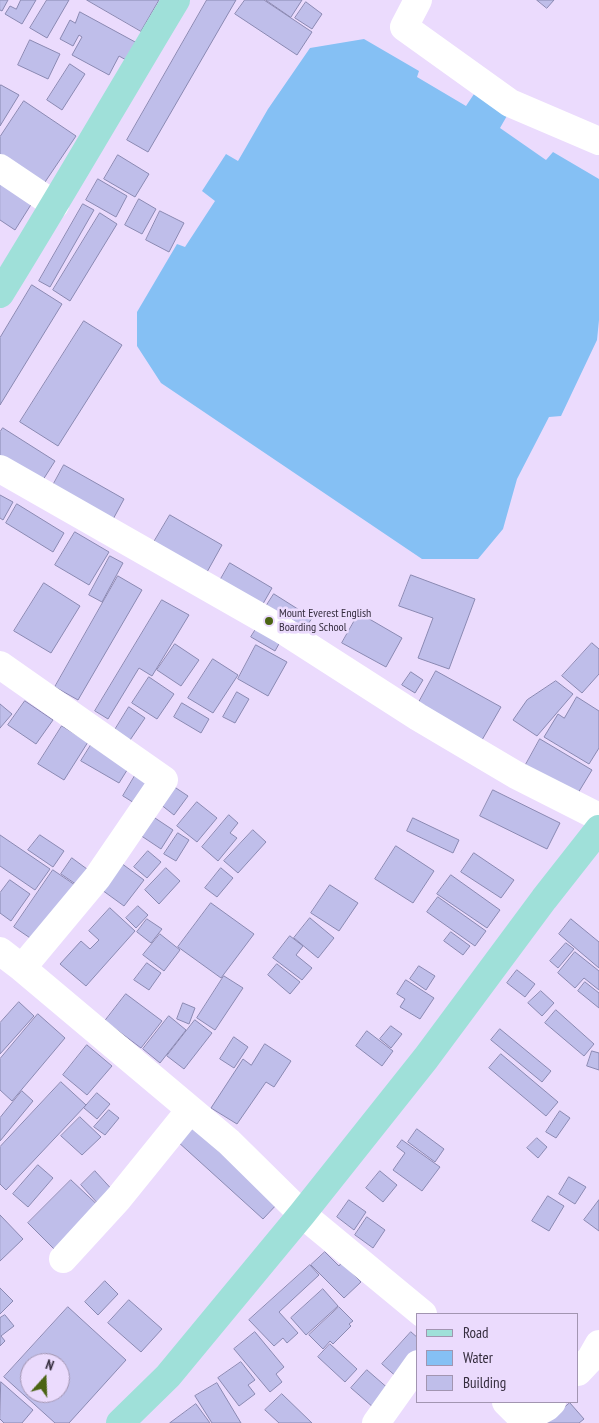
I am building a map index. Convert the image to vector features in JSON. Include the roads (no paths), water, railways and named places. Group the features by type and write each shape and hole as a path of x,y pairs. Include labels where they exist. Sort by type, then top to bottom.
{"main road":[{"path":"0,294 56,205 98,130 176,0"},
{"path":"120,1423 168,1376 302,1214 426,1058 538,907 599,829"}],"street":[{"path":"418,0 404,27 510,104 599,141"},
{"path":"0,168 56,205"},
{"path":"0,469 281,629 418,717 516,775 599,817"},
{"path":"0,665 164,780 97,878 22,968"},
{"path":"0,951 229,1142 302,1214 422,1313"},
{"path":"63,1259 118,1199 190,1110"},
{"path":"579,1371 591,1358 599,1344"},
{"path":"376,1423 416,1367"},
{"path":"519,1415 547,1407 551,1403"}],"water":[{"path":"364,39 419,71 417,77 466,106 474,94 508,114 500,128 546,160 553,152 599,179 599,320 597,340 561,416 549,417 517,479 503,529 478,559 422,559 161,383 137,346 137,312 177,244 185,247 215,201 202,191 226,154 238,161 268,109 310,48"}],"place":[{"name":"Mount Everest English Boarding School","path":"269,621"}]}
